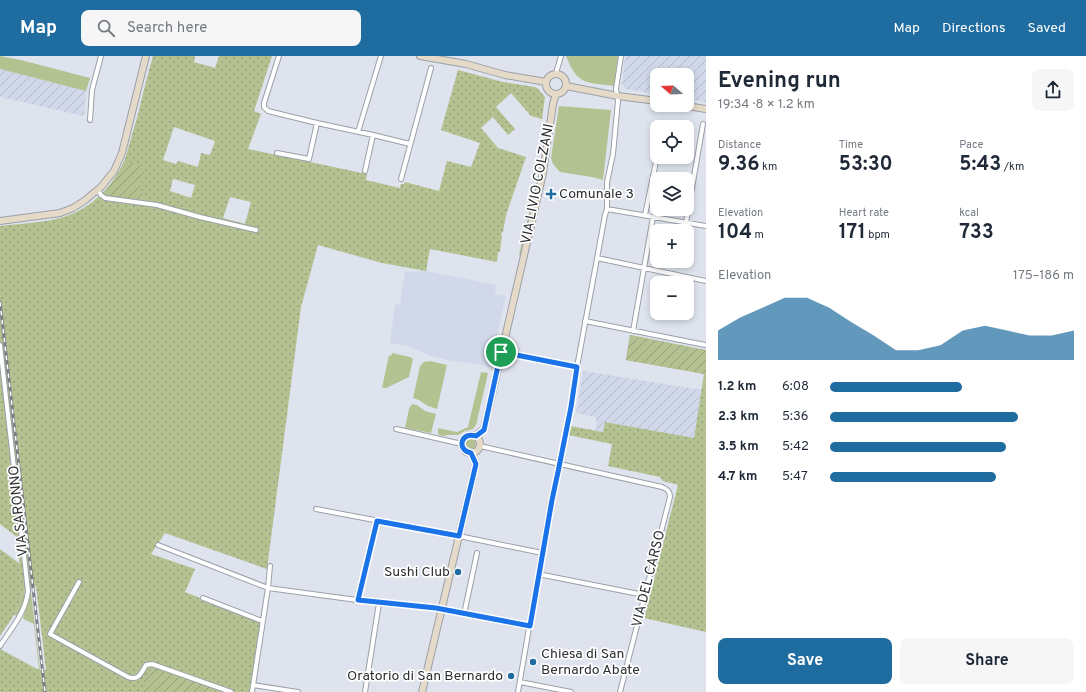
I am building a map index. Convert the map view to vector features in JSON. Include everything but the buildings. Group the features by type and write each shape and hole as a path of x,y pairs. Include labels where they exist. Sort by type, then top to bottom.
{"street":[{"path":"90,120 92,90 101,56"},
{"path":"0,222 60,213 73,208 98,190 108,179 118,163 125,141 146,56"},
{"path":"279,56 264,103 264,107 268,111 317,124 410,144"},
{"path":"358,132 381,56"},
{"path":"420,56 466,64 505,75 546,82"},
{"path":"556,73 561,56"},
{"path":"518,692 538,574 571,407 585,321 607,209 607,182 613,154 618,96 616,89 621,56"},
{"path":"401,180 431,68"},
{"path":"556,73 562,76 566,82 566,86 562,91 556,94 547,89 546,82 549,76 556,73"},
{"path":"566,86 618,96 650,100"},
{"name":"VIA LIVIO COLZANI","path":"476,436 484,430 543,174 553,104 556,94"},
{"path":"0,218 63,208 95,189 106,176 115,160 128,115 134,101"},
{"path":"694,107 706,109"},
{"path":"278,153 308,159 317,124"},
{"path":"686,223 704,132 703,124"},
{"path":"365,171 373,135"},
{"path":"645,215 656,164"},
{"path":"98,190 105,198 156,205 256,230"},
{"path":"607,209 706,226"},
{"path":"633,331 653,217"},
{"path":"597,258 706,281"},
{"path":"585,321 706,344"},
{"name":"VIA SARONNO","path":"0,345 28,591 22,612 0,646"},
{"path":"501,352 577,367"},
{"path":"396,429 462,444"},
{"path":"466,436 476,436 479,440 480,446 477,451 471,453 464,450 462,444 463,439 466,436"},
{"path":"480,446 560,464"},
{"path":"422,692 476,464 471,453"},
{"name":"VIA DEL CARSO","path":"560,464 662,487 670,492 670,497 620,692"},
{"path":"316,509 542,553"},
{"path":"358,600 377,521"},
{"path":"158,545 268,588 442,610 530,626"},
{"path":"464,614 477,552"},
{"path":"252,692 270,566"},
{"path":"538,574 644,596"},
{"path":"79,582 50,634 134,679 138,678 146,665 152,664 231,692"},
{"path":"203,598 262,621"},
{"path":"365,692 379,603"},
{"path":"520,682 571,692"},
{"path":"253,685 298,692"}],"shaded area":[{"path":"625,56 706,56 706,102 694,100 694,68 650,68 650,93 625,89 622,83"},
{"path":"0,69 86,91 84,116 0,97"},
{"path":"426,271 496,285 495,294 506,296 489,368 482,365 448,360 428,355 409,346 390,343 395,304 400,305 405,272"},
{"path":"583,371 702,390 694,438 605,422 603,432 596,430 596,417 576,413"}],"green space":[{"path":"0,56 90,78 86,91 0,69"},
{"path":"153,56 195,56 194,62 215,68 219,56 272,56 254,111 261,114 248,149 367,174 366,180 400,188 401,184 404,184 405,182 439,191 447,161 471,167 480,143 441,130 458,70 503,82 535,87 545,97 542,119 531,116 511,93 496,107 515,129 508,135 493,117 481,128 498,148 526,157 506,215 497,262 430,249 426,271 382,263 318,245 301,307 267,569 165,533 151,554 195,569 185,592 200,598 200,600 261,622 251,692 0,692 0,649 39,670 46,670 36,586 22,587 18,607 0,636 0,549 20,564 17,537 0,524 0,226 46,221 64,217 81,210 105,191 117,174 126,156","holes":["174,127 215,141 210,155 201,153 198,167 178,161 176,164 163,160","173,179 195,185 191,198 170,191","230,197 251,202 245,224 223,218"]},
{"path":"566,56 618,56 614,86 590,83 579,78 570,66"},
{"path":"559,106 611,110 603,180 560,172 553,164 551,158"},
{"path":"125,161 146,167 140,187 146,200 106,196 103,194 116,178"},
{"path":"535,195 521,256 519,255 533,196"},
{"path":"0,321 40,670 34,624 23,618 29,599 30,587"},
{"path":"630,335 706,350 706,632 644,618 678,485 663,481 660,477 608,466 612,444 568,435 570,426 603,432 605,422 694,438 704,374 626,360"},
{"path":"630,335 706,351 705,374 626,360"},
{"path":"392,353 413,359 409,377 386,388 382,388 389,355 391,356"},
{"path":"430,361 447,365 437,409 413,398 420,366 424,362"},
{"path":"481,372 488,373 476,425 473,429 458,435 439,435 438,428 457,432 468,427"},
{"path":"412,404 417,405 425,411 436,414 431,433 405,428 409,409"},
{"path":"471,439 476,444 471,449 466,444"},
{"path":"18,545 25,587 24,602 17,616 14,615 22,591"},
{"path":"153,668 224,692 141,692 146,676"}],"railway":[{"path":"0,302 45,692"}],"place":[{"name":"Comunale 3","path":"551,194"},
{"name":"Sushi Club","path":"458,572"},
{"name":"Chiesa di San Bernardo Abate","path":"533,662"},
{"name":"Oratorio di San Bernardo","path":"511,676"}],"route":[{"path":"501,352 577,367 571,407 552,500 530,626 450,612 436,608 358,600 377,521 459,536 476,464 471,453 464,450 462,442 466,436 476,436 484,430 501,352"}]}
